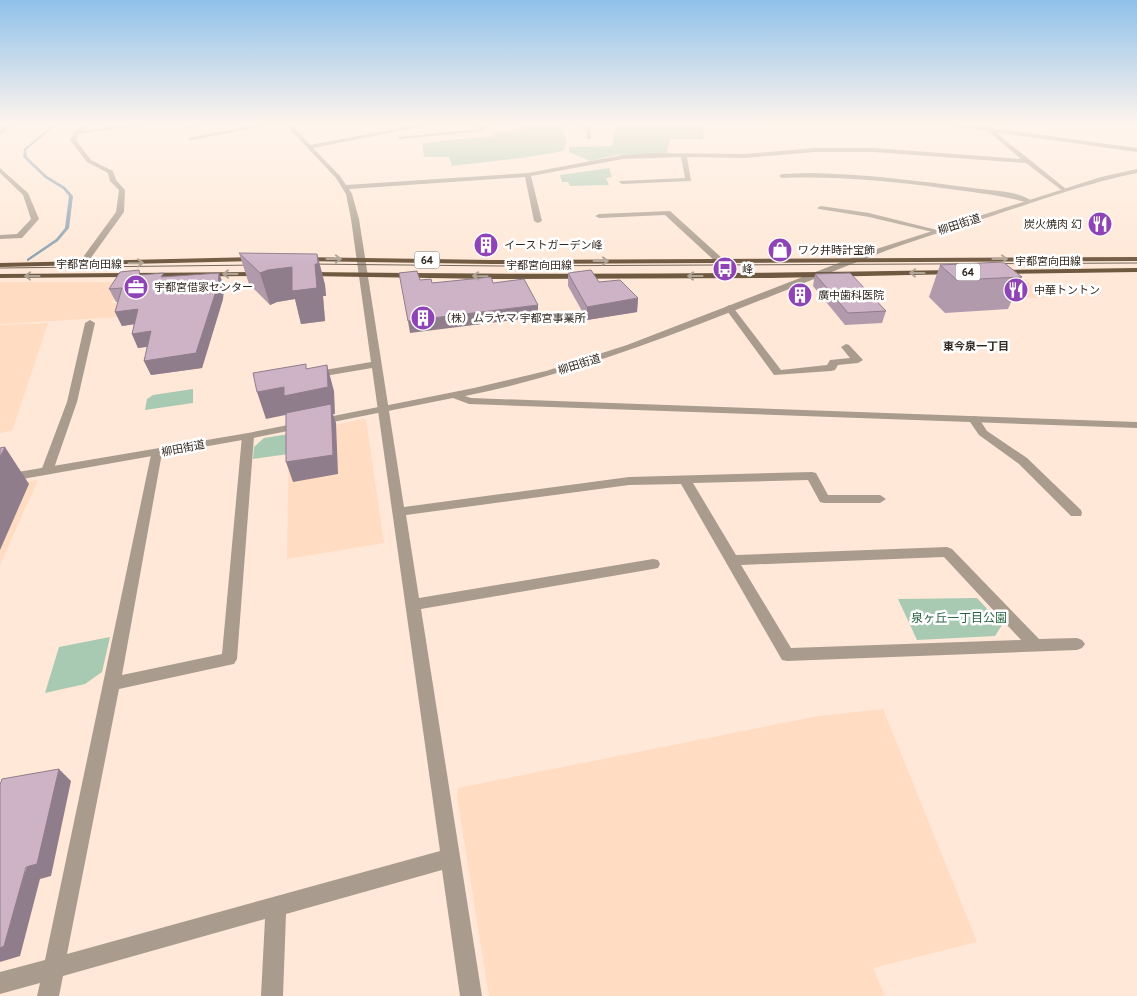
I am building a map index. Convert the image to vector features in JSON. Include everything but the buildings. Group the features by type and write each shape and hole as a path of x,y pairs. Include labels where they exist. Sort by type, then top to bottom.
{"main road":[{"name":"宇都宮向田線","path":"292,259 492,262 1073,259 1137,257"},
{"name":"宇都宮向田線","path":"0,265 263,259"},
{"name":"宇都宮向田線","path":"991,272 1095,272 1124,270 1137,272"},
{"name":"宇都宮向田線","path":"302,274 490,277 961,272"},
{"name":"宇都宮向田線","path":"0,276 273,274"}],"street":[{"path":"0,237 19,236 35,219 26,194 1,170"},
{"path":"82,264 120,212 122,190 113,181 111,172 108,170"},
{"path":"330,170 345,187 352,201 362,259 376,364 471,996"},
{"path":"345,187 528,174 548,170"},
{"path":"622,182 689,180 687,170"},
{"path":"1040,170 1064,190"},
{"name":"柳田街道","path":"0,479 248,436 513,382 586,362 853,260 937,231 1029,200 1103,178 1137,171"},
{"path":"528,174 538,221"},
{"path":"782,176 808,174 859,177 1010,195 1029,200"},
{"path":"820,208 869,214 937,231"},
{"path":"599,216 667,214 720,261"},
{"path":"729,308 778,373 831,368 834,362 858,360 846,347"},
{"path":"47,471 72,402 90,323"},
{"path":"298,377 376,364"},
{"path":"453,395 469,401 1137,425"},
{"path":"974,419 983,433 1023,461 1076,513"},
{"path":"112,684 229,659 248,436"},
{"path":"48,996 112,684 156,453"},
{"path":"398,512 629,481 684,478 812,476 824,499 880,499"},
{"path":"684,478 787,655 1077,644"},
{"path":"731,560 947,552 1035,645"},
{"path":"412,605 653,564"},
{"path":"0,983 450,858"},
{"path":"272,996 276,906"}],"shaded area":[{"path":"1025,279 1044,298 1011,297 949,280"},
{"path":"0,282 126,282 111,303 123,303 118,317 0,324"},
{"path":"48,323 12,431 0,433 0,325"},
{"path":"366,420 384,543 287,559 289,434"},
{"path":"38,480 0,565 0,486"},
{"path":"883,709 977,942 873,968 885,996 489,996 457,796 458,788 819,716"}],"green space":[{"path":"592,170 610,170 612,177 606,178 609,185 570,186 568,182 562,182 560,175"},
{"path":"193,389 193,403 145,410 147,399 153,395"},
{"path":"289,434 289,454 253,459 254,447 264,438"},
{"name":"泉ヶ丘一丁目公園","path":"977,598 1002,625 995,636 917,640 898,599"},
{"path":"110,637 102,672 85,684 45,693 59,647"}],"waterway":[{"path":"28,260 57,240 67,228 71,196 64,188 39,170"}],"tram line":[{"path":"307,264 501,266 1137,263"},
{"path":"0,268 257,265"}],"place":[{"name":"炭火焼肉 幻","path":"1100,224"},
{"name":"イーストガーデン峰","path":"486,245"},
{"name":"ワク井時計宝飾","path":"780,250"},
{"name":"峰","path":"725,269"},
{"name":"宇都宮借家センター","path":"136,287"},
{"name":"中華トントン","path":"1016,290"},
{"name":"廣中歯科医院","path":"800,295"},
{"name":"（株）ムラヤマ 宇都宮事業所","path":"423,318"}],"district":[{"name":"東今泉一丁目","path":"976,346"}]}
